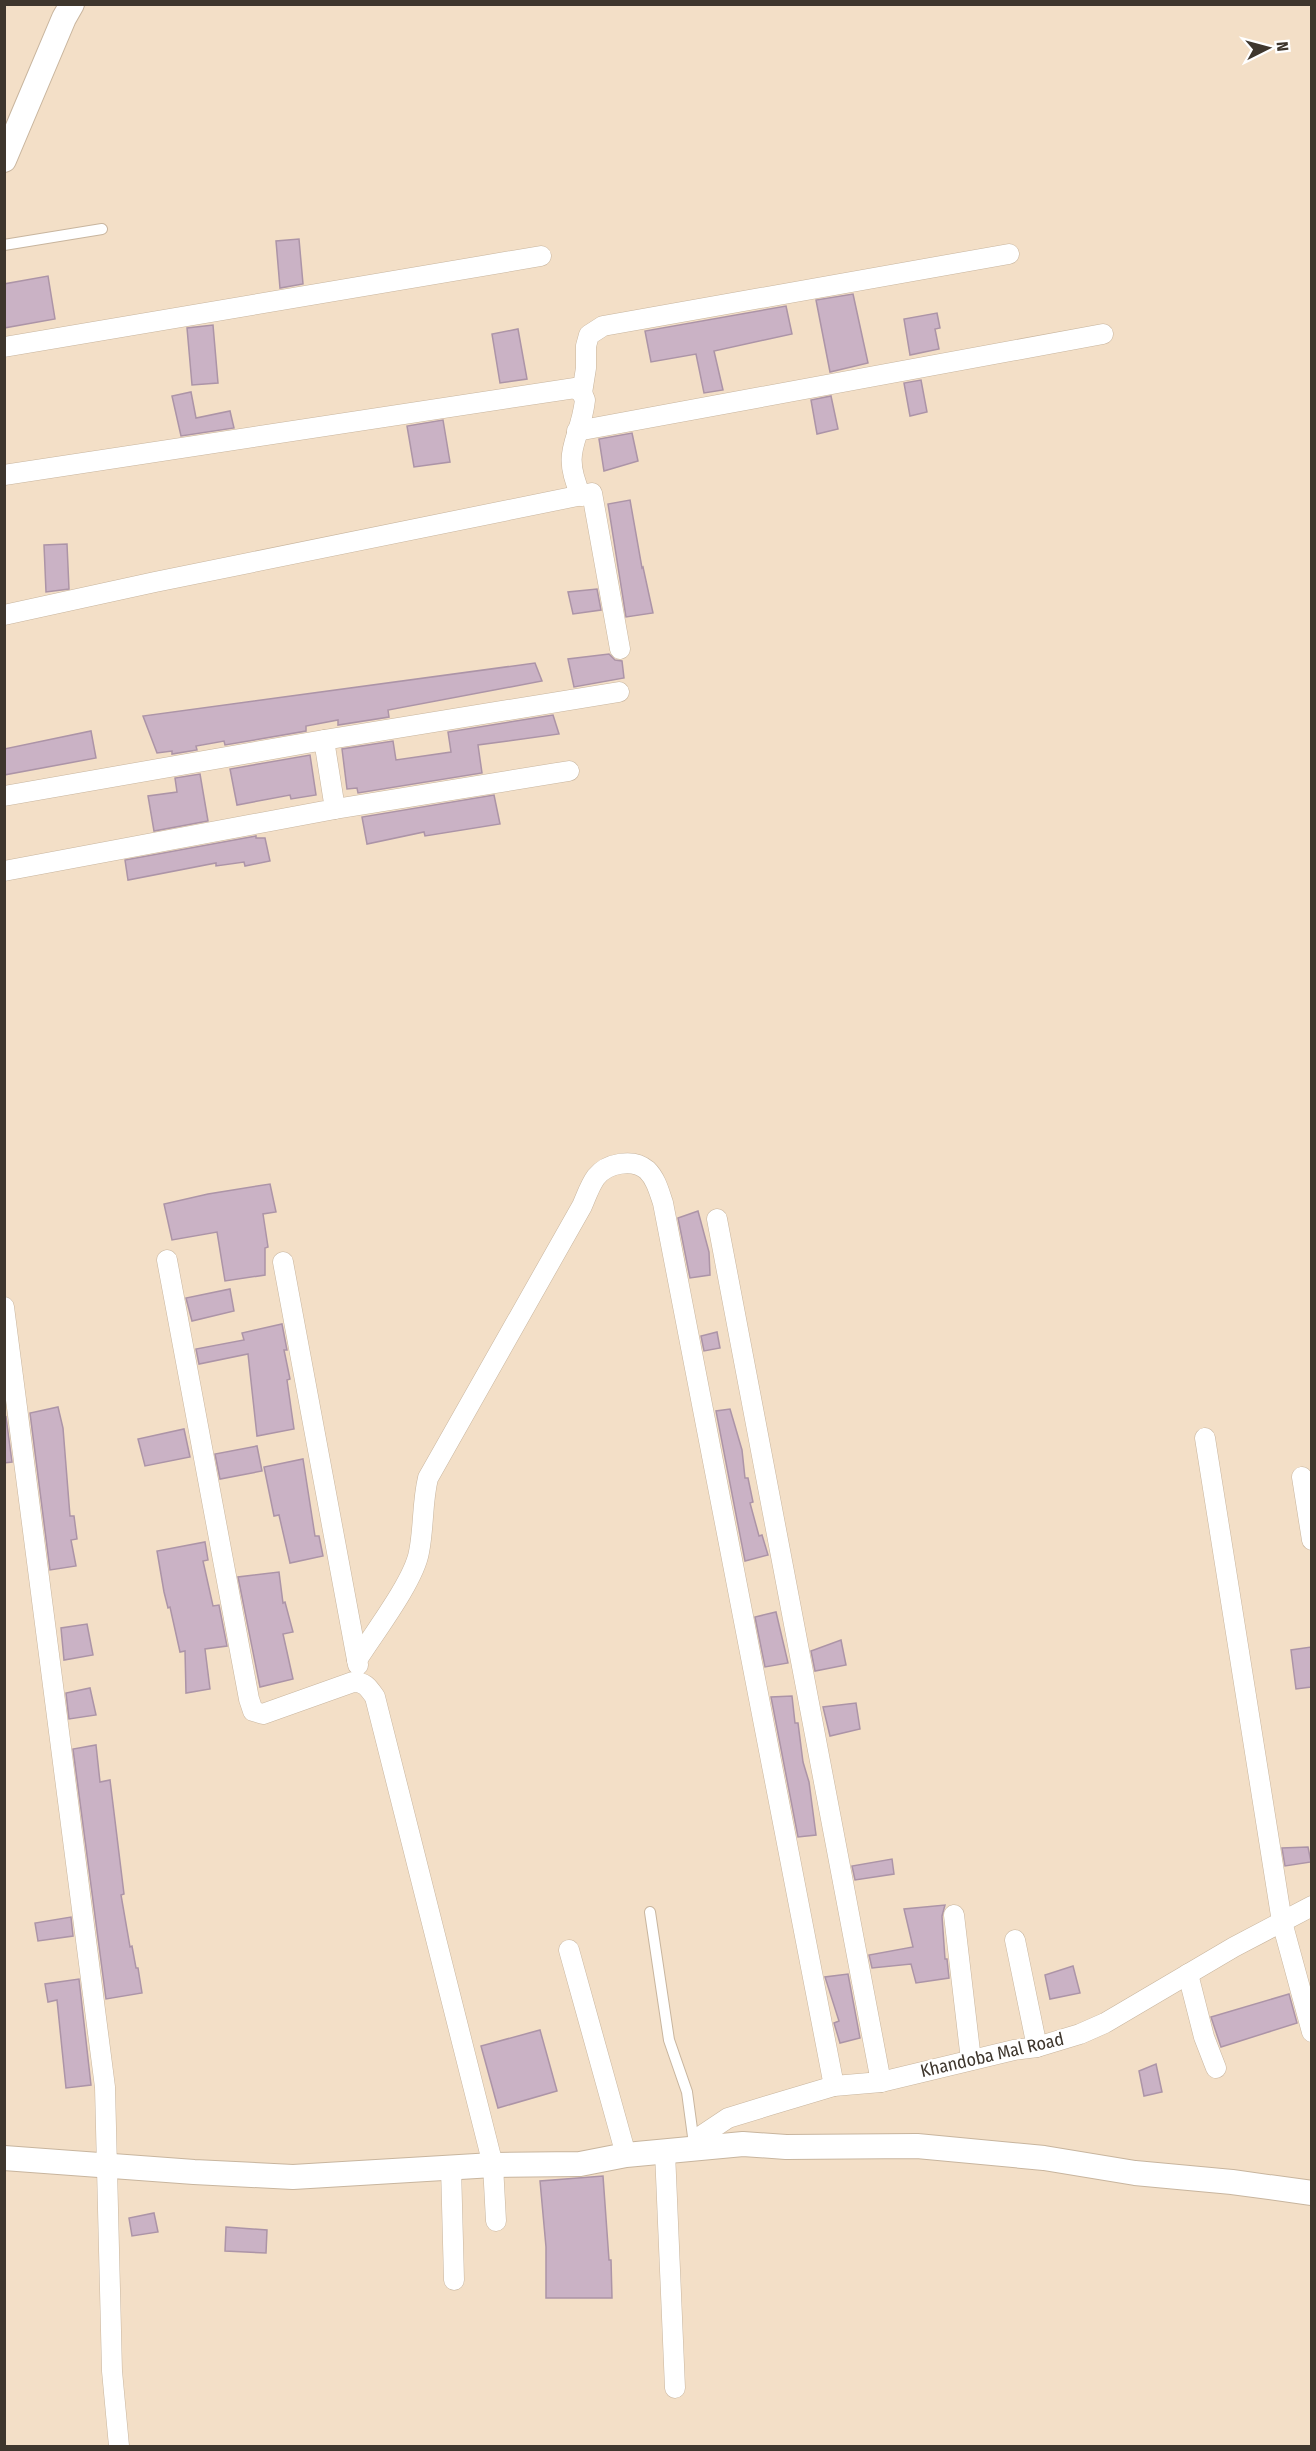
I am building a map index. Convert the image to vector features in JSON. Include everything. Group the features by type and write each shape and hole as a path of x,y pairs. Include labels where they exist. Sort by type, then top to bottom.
{"street":[{"path":"4,160 72,4"},
{"path":"581,496 574,479 571,452 584,410 582,393 586,368 586,346 589,335 603,326 1009,254"},
{"path":"4,347 541,256"},
{"path":"577,431 1103,334"},
{"path":"4,475 568,388 575,388 582,393"},
{"path":"4,615 592,493 620,649"},
{"path":"4,796 324,740 619,692"},
{"path":"324,740 336,809"},
{"path":"4,871 336,809 569,771"},
{"path":"357,1660 411,1575 419,1552 422,1502 428,1478 582,1206 596,1177 609,1167 626,1163 645,1168 656,1182 663,1203 834,2086"},
{"path":"717,1219 881,2082"},
{"path":"168,1260 253,1711 263,1714 361,1682 368,1686 375,1697 493,2165 496,2221"},
{"path":"283,1262 361,1682"},
{"path":"4,1307 105,2087 112,2371 119,2446"},
{"path":"1205,1438 1282,1922 1311,2032"},
{"path":"1302,1477 1311,1540"},
{"name":"Khandoba Mal Road","path":"694,2148 701,2136 728,2118 834,2086 881,2082 1014,2050 1037,2048 1080,2034 1105,2023 1311,1906"},
{"path":"954,1916 970,2060"},
{"path":"1015,1940 1037,2048"},
{"path":"569,1950 626,2155"},
{"path":"1188,1974 1204,2037 1216,2068"},
{"path":"4,2158 293,2176 493,2165 580,2164 626,2155 742,2144 786,2147 916,2146 1044,2158 1135,2173 1232,2182 1311,2193"},
{"path":"665,2152 675,2388"},
{"path":"451,2167 454,2280"}],"lane":[{"path":"4,244 102,229"},
{"path":"650,1912 669,2040 687,2092 694,2148"}],"building":[{"path":"299,239 303,284 280,288 276,241"},
{"path":"48,276 55,319 4,328 4,284"},
{"path":"853,294 868,363 830,372 816,300"},
{"path":"786,306 792,334 714,351 723,390 704,393 696,354 651,362 645,331"},
{"path":"937,313 940,328 935,329 939,349 910,355 904,319"},
{"path":"213,325 218,383 192,385 187,328"},
{"path":"518,329 527,379 500,383 492,334"},
{"path":"921,380 927,412 910,416 904,383"},
{"path":"191,392 196,418 230,411 234,428 181,436 172,396"},
{"path":"831,396 838,429 817,434 811,400"},
{"path":"443,420 450,462 414,467 407,426"},
{"path":"632,433 638,461 604,471 599,439"},
{"path":"630,500 642,568 653,613 626,617 608,504"},
{"path":"67,544 69,589 46,592 44,545"},
{"path":"597,589 601,610 573,614 568,592"},
{"path":"609,654 615,660 622,661 624,678 574,687 568,659"},
{"path":"535,663 542,681 388,710 389,717 338,725 338,720 306,726 306,731 225,745 224,741 196,746 197,750 172,754 172,751 157,753 143,716"},
{"path":"553,715 559,734 478,745 482,773 358,793 357,788 347,789 342,749 393,741 396,760 451,752 448,732"},
{"path":"91,731 96,758 4,775 4,749"},
{"path":"310,755 316,795 291,799 290,795 237,805 230,769"},
{"path":"200,774 208,821 154,831 148,796 177,792 175,778"},
{"path":"494,795 500,824 425,836 424,832 367,844 362,817"},
{"path":"256,836 256,838 265,838 270,861 245,866 244,862 216,866 216,863 128,880 125,860"},
{"path":"270,1184 276,1212 263,1214 268,1247 265,1248 265,1275 225,1281 217,1232 172,1240 164,1204"},
{"path":"698,1211 709,1252 710,1275 690,1278 678,1218"},
{"path":"230,1289 234,1311 192,1321 186,1298"},
{"path":"282,1324 287,1350 284,1350 290,1379 287,1380 294,1429 257,1436 248,1354 199,1364 196,1349 244,1340 242,1333"},
{"path":"717,1332 720,1348 704,1351 701,1336"},
{"path":"58,1407 63,1428 70,1516 74,1516 77,1539 71,1540 76,1566 50,1570 30,1413"},
{"path":"730,1409 742,1450 745,1478 748,1478 753,1502 750,1503 759,1536 762,1535 768,1555 745,1561 716,1411"},
{"path":"6,1417 12,1462 4,1463 4,1418"},
{"path":"184,1429 190,1457 145,1466 138,1439"},
{"path":"257,1446 262,1471 220,1479 215,1454"},
{"path":"303,1459 315,1536 319,1536 323,1556 290,1563 279,1515 274,1516 264,1467"},
{"path":"205,1542 208,1560 203,1561 213,1606 219,1605 227,1646 205,1649 210,1689 186,1693 185,1651 180,1652 170,1607 168,1608 164,1592 157,1551"},
{"path":"279,1572 283,1603 285,1602 293,1632 283,1634 293,1679 260,1687 238,1577"},
{"path":"776,1612 788,1663 765,1667 755,1617"},
{"path":"87,1624 93,1655 64,1660 61,1628"},
{"path":"841,1640 846,1665 815,1671 811,1651"},
{"path":"1311,1647 1311,1687 1296,1689 1291,1650"},
{"path":"90,1688 96,1715 69,1719 66,1693"},
{"path":"792,1696 795,1723 798,1723 803,1762 809,1782 816,1835 798,1837 771,1697"},
{"path":"856,1703 860,1729 830,1736 823,1707"},
{"path":"96,1745 100,1782 110,1780 124,1894 121,1895 130,1947 132,1946 136,1968 138,1968 142,1993 106,1999 73,1749"},
{"path":"1308,1847 1311,1862 1285,1866 1282,1848"},
{"path":"892,1859 894,1874 855,1880 852,1866"},
{"path":"945,1905 942,1916 945,1959 947,1959 949,1978 916,1983 911,1964 872,1968 869,1955 913,1947 904,1909"},
{"path":"71,1917 73,1936 38,1941 35,1923"},
{"path":"1073,1966 1080,1993 1050,1999 1045,1975"},
{"path":"848,1974 860,2038 840,2043 834,2023 839,2021 825,1977"},
{"path":"79,1979 91,2085 66,2088 57,2000 48,2002 45,1984"},
{"path":"1289,1994 1297,2023 1221,2047 1211,2017"},
{"path":"540,2030 557,2091 498,2108 481,2046"},
{"path":"1156,2064 1162,2092 1144,2096 1139,2071"},
{"path":"603,2176 612,2298 546,2298 546,2247 540,2181"},
{"path":"154,2213 158,2232 132,2236 129,2218"},
{"path":"226,2227 267,2230 266,2253 225,2251"}]}
